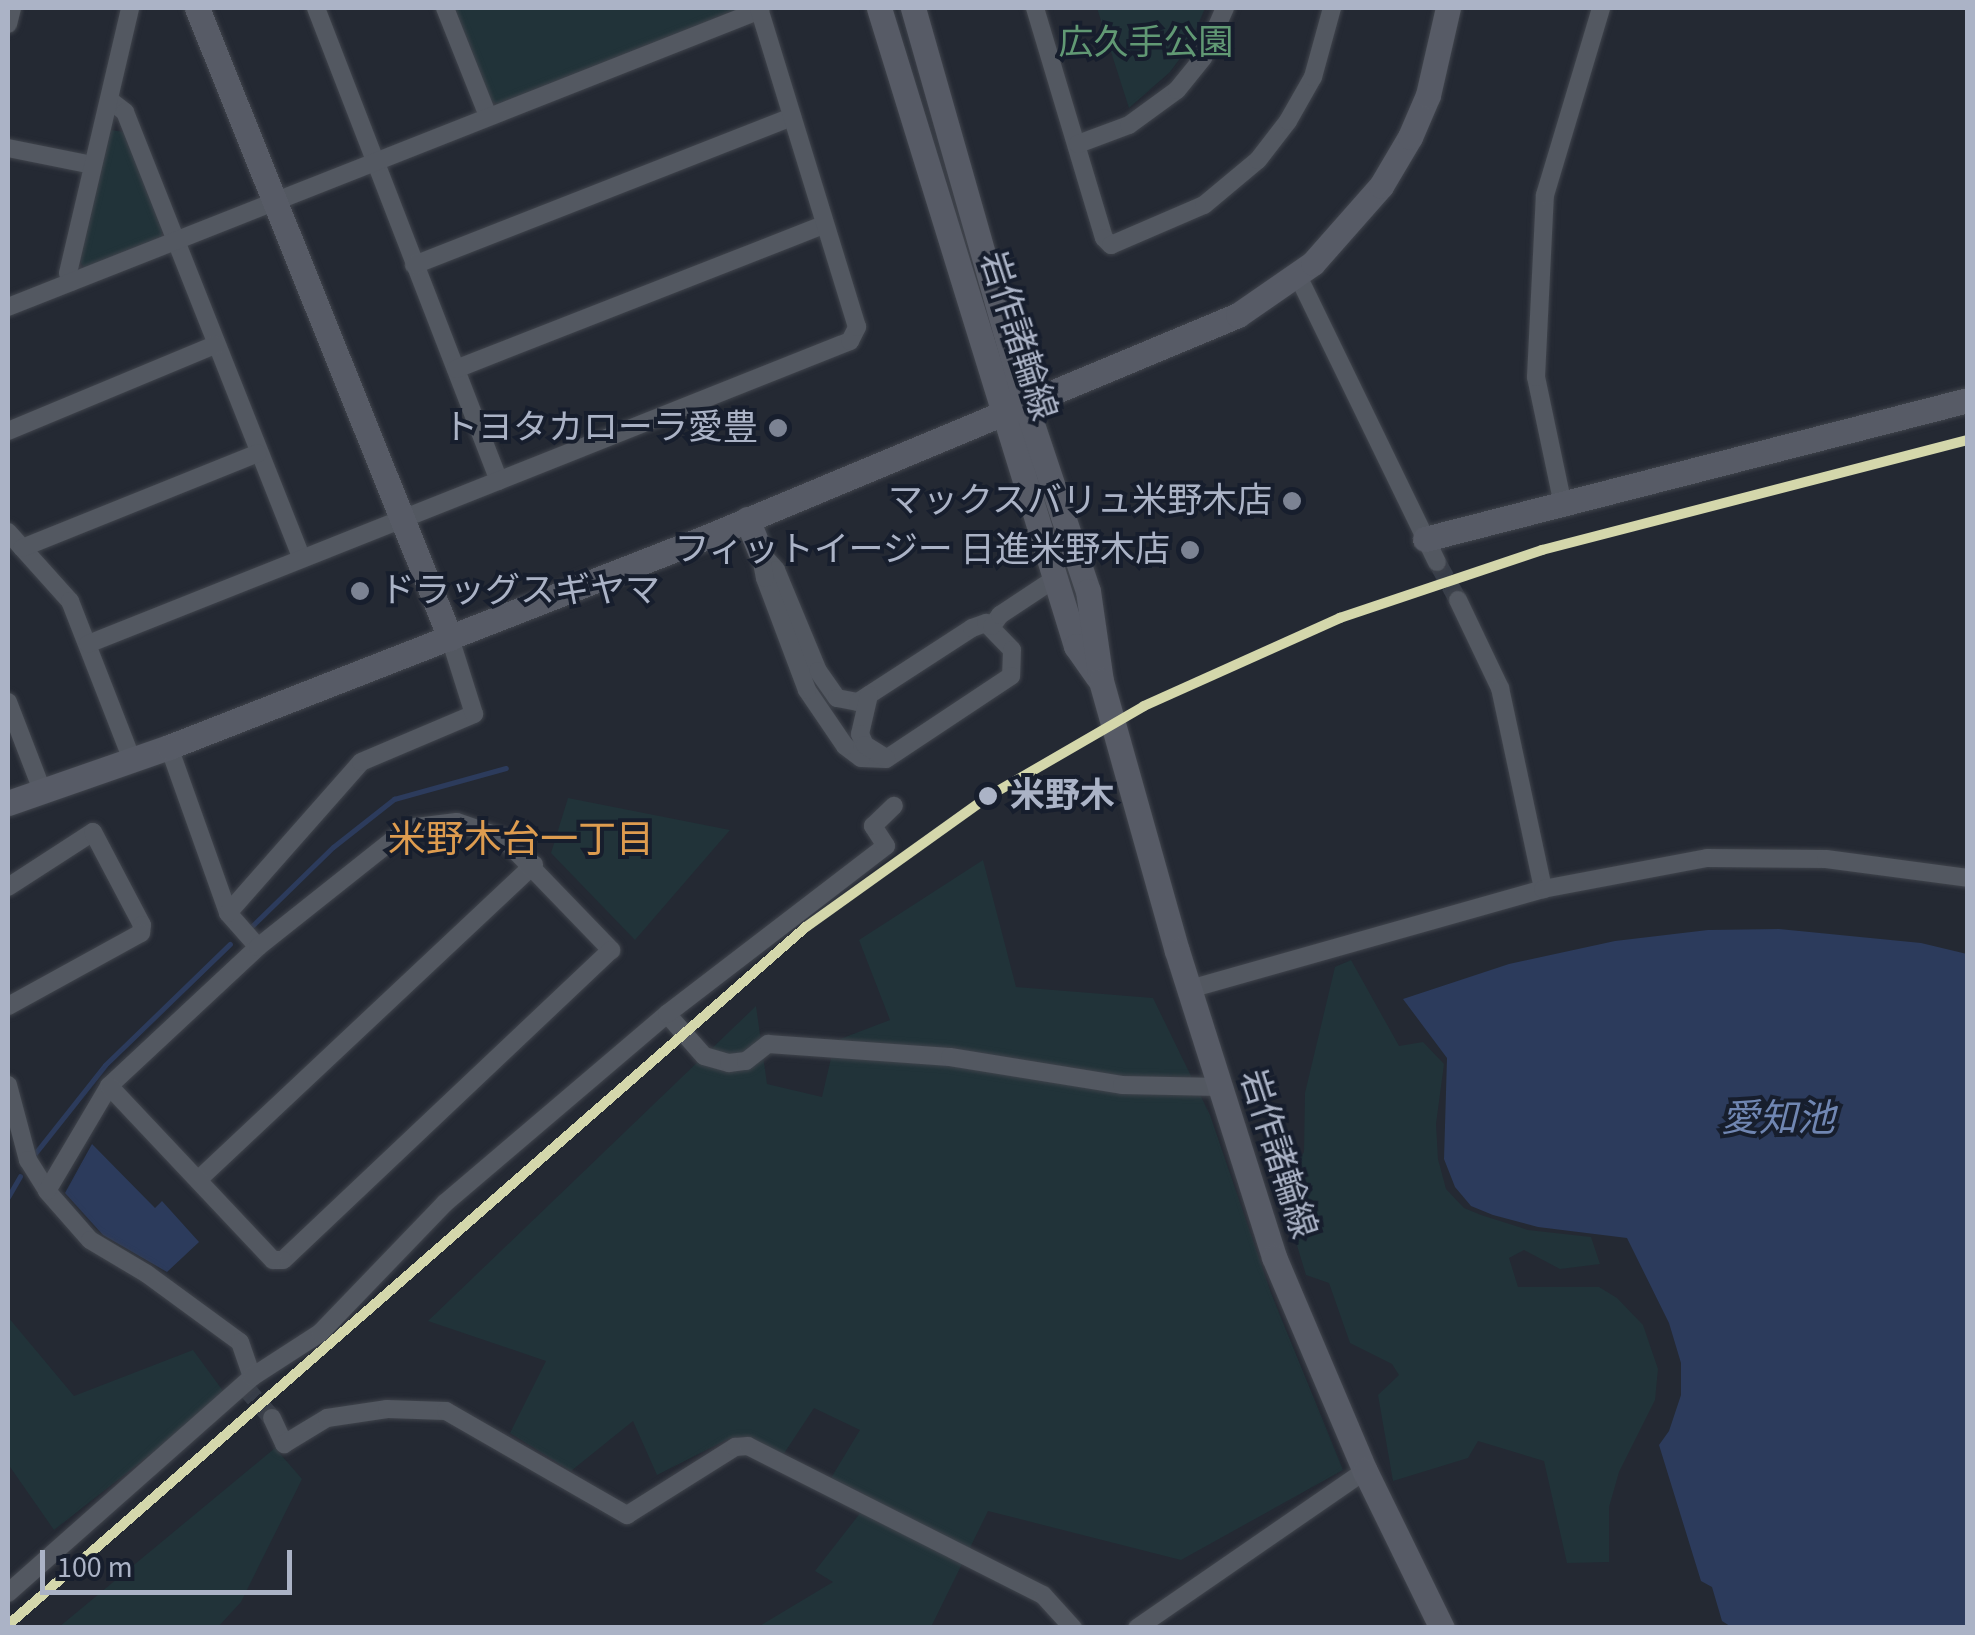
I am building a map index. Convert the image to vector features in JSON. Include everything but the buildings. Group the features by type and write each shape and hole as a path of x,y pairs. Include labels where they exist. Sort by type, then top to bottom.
{"street":[{"path":"8,24 12,8"},
{"path":"71,282 68,272 130,8"},
{"path":"198,8 450,638 474,714 360,762 228,913"},
{"path":"316,8 499,481"},
{"path":"445,8 488,116"},
{"name":"岩作諸輪線","path":"879,8 1016,410 1088,592 1101,681 1190,990 1274,1257 1365,1470 1442,1628"},
{"name":"岩作諸輪線","path":"913,8 1056,578 1076,646 1101,681"},
{"path":"1036,8 1107,243 1158,228 1204,205 1258,160 1288,121 1313,76 1332,8"},
{"path":"1078,144 1128,125 1177,90 1203,58 1225,8"},
{"path":"8,802 168,747 450,638 1217,325 1298,276 1366,207 1410,137 1434,76 1448,8"},
{"path":"1563,505 1536,378 1545,195 1600,8"},
{"path":"8,307 760,9 822,225 857,327 850,341 88,644"},
{"path":"111,101 125,112 301,557"},
{"path":"414,265 792,117"},
{"path":"8,148 92,166"},
{"path":"456,369 822,225"},
{"path":"1298,276 1431,551 1563,505 1968,400"},
{"path":"8,430 215,346"},
{"path":"22,548 258,454"},
{"path":"746,519 807,690 845,746 862,758 886,758 1006,683 1015,661 1004,638 992,626"},
{"path":"8,532 70,601 132,760"},
{"path":"760,552 784,586 827,687 858,702 972,628 992,626 1000,615 1056,578"},
{"path":"1458,600 1500,688 1544,889"},
{"path":"869,695 860,734 865,745 886,758"},
{"path":"8,706 42,790"},
{"path":"168,747 228,913 258,947"},
{"path":"8,1594 252,1377 320,1333 445,1203 667,1014 886,846 874,826 894,806"},
{"path":"47,1191 109,1086 258,947 394,839 416,826 446,822 480,826 503,838 534,866 610,950 283,1260 273,1260 109,1086"},
{"path":"8,887 93,832 142,925 141,933 8,1006"},
{"path":"1190,990 1544,889 1707,858 1826,859 1968,878"},
{"path":"198,1180 534,866"},
{"path":"667,1014 704,1056 728,1063 746,1062 768,1044 950,1056 1162,1088 1220,1087"},
{"path":"8,1085 28,1160 47,1191 90,1240 147,1274 240,1342 252,1377"},
{"path":"272,1418 284,1444 327,1418 387,1409 446,1412 627,1515 735,1447 748,1446 1044,1596 1074,1628"},
{"path":"1137,1628 1365,1470"}],"green space":[{"path":"453,8 746,8 499,104 490,101"},
{"name":"広久手公園","path":"1097,8 1205,8 1189,46 1170,72 1129,108"},
{"path":"111,130 124,132 162,230 161,240 84,268 80,261"},
{"path":"568,798 730,830 635,940 551,853"},
{"path":"983,860 1016,987 1153,998 1210,1115 1271,1293 1343,1470 1181,1560 988,1511 931,1627 758,1627 833,1582 815,1571 872,1498 831,1478 860,1430 814,1408 783,1455 730,1438 657,1475 633,1421 571,1471 510,1433 546,1361 428,1321 756,1006 767,1084 822,1097 835,1041 890,1020 859,940"},
{"path":"1351,960 1399,1046 1423,1042 1444,1064 1436,1124 1438,1159 1446,1189 1464,1208 1481,1215 1528,1230 1591,1237 1600,1264 1560,1269 1524,1250 1509,1258 1518,1287 1599,1287 1617,1298 1643,1325 1658,1369 1655,1400 1619,1472 1609,1507 1609,1562 1567,1563 1544,1461 1478,1441 1468,1458 1393,1481 1378,1395 1399,1375 1392,1364 1350,1343 1329,1283 1306,1275 1276,1176 1292,1170 1304,1152 1305,1093 1335,967"},
{"path":"8,1317 74,1396 193,1350 226,1395 54,1530 8,1464"},
{"path":"275,1448 302,1479 241,1602 218,1627 59,1627"}],"water":[{"name":"愛知池","path":"1779,929 1921,943 1967,954 1967,1627 1733,1628 1722,1621 1712,1587 1701,1581 1659,1445 1669,1431 1681,1395 1681,1363 1669,1323 1627,1238 1538,1227 1471,1206 1455,1187 1444,1159 1447,1058 1403,999 1509,964 1615,941 1708,930"},
{"path":"92,1144 155,1208 162,1201 199,1242 167,1272 103,1235 65,1193"}],"waterway":[{"path":"252,926 333,847 394,799 506,768"},
{"path":"33,1156 105,1065 230,944"},
{"path":"8,1197 20,1176"}],"tunnel":[{"path":"1437,562 1458,600"},
{"path":"243,1385 272,1418"}],"transit line":[{"path":"8,1625 806,927 989,796 1144,706 1340,618 1542,550 1968,440"}],"place":[{"name":"トヨタカローラ愛豊","path":"778,428"},
{"name":"マックスバリュ米野木店","path":"1292,501"},
{"name":"フィットイージー 日進米野木店","path":"1190,550"},
{"name":"ドラッグスギヤマ","path":"360,591"},
{"name":"米野木","path":"988,796"}],"district":[{"name":"米野木台一丁目","path":"521,841"}]}
